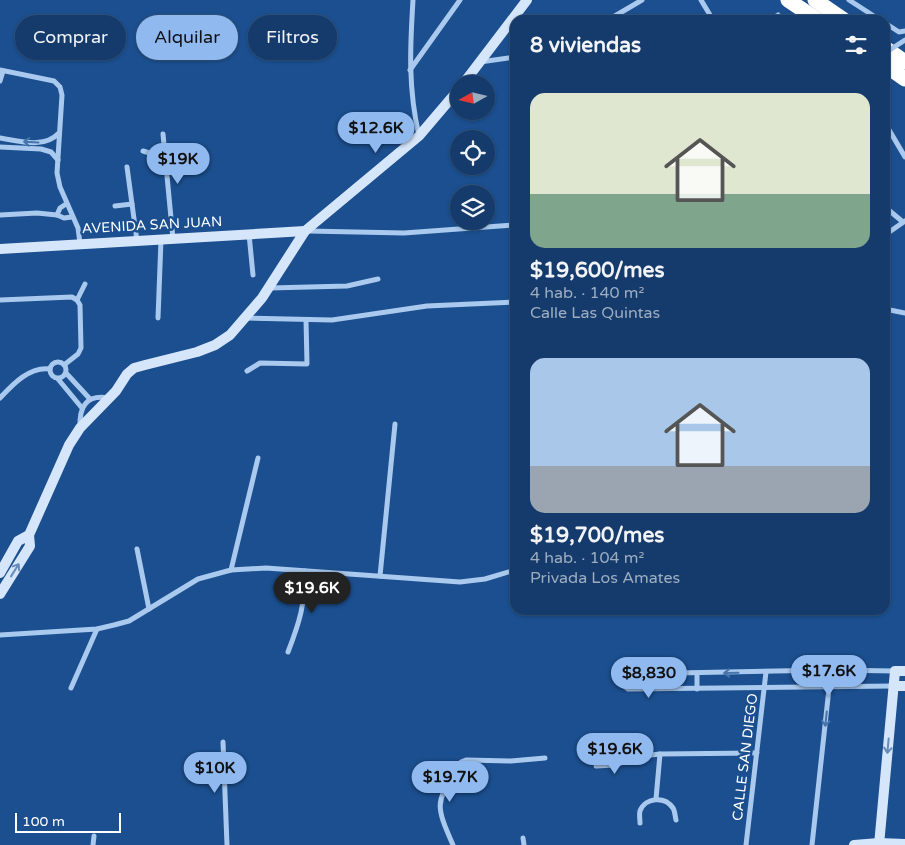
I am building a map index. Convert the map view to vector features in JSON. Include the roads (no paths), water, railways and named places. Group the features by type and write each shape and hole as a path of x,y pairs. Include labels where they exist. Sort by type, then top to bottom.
{"highway":[{"path":"788,0 810,15"},
{"path":"815,0 837,15"},
{"path":"890,52 905,62"},
{"path":"890,68 905,79"}],"main road":[{"path":"515,15 526,0"},
{"path":"469,75 510,22"},
{"path":"0,593 30,546 29,535 69,444 80,428 110,398 127,374 134,368 197,352 215,345 230,335 269,288 305,230 419,136 450,100"},
{"name":"AVENIDA SAN JUAN","path":"0,249 305,230"},
{"path":"0,573 18,541 29,535"},
{"path":"879,844 894,686 900,671"},
{"path":"894,686 905,686"},
{"path":"854,845 901,844"}],"street":[{"path":"412,0 411,93 419,136"},
{"path":"410,70 460,0"},
{"path":"616,15 642,0"},
{"path":"701,0 710,15"},
{"path":"849,0 872,15"},
{"path":"890,26 899,32 905,30"},
{"path":"890,50 905,40"},
{"path":"480,62 510,58"},
{"path":"0,81 2,70 54,81 60,87 62,95 57,173 66,204 71,210 72,217 78,228 80,243"},
{"path":"890,132 905,158"},
{"path":"0,138 23,142 44,142 52,141 60,133"},
{"path":"163,134 173,239"},
{"path":"0,147 41,149 51,152 58,160"},
{"path":"143,151 166,158"},
{"path":"127,167 137,241"},
{"path":"57,214 60,208 66,204"},
{"path":"115,206 132,204"},
{"path":"890,211 904,222 890,232"},
{"path":"0,214 37,213 57,214 64,218 72,217"},
{"path":"305,230 404,233 510,225"},
{"path":"249,233 253,275"},
{"path":"158,318 161,240"},
{"path":"269,288 347,286 378,279"},
{"path":"77,300 85,284"},
{"path":"0,300 72,297 77,300 80,305 81,348 78,354 64,365"},
{"path":"245,318 332,320 443,304 510,302"},
{"path":"890,310 905,313"},
{"path":"247,371 260,363 307,364 306,320"},
{"path":"50,369 57,362 64,365"},
{"path":"64,365 66,373 90,400"},
{"path":"0,398 8,389 31,371 38,368 50,369"},
{"path":"50,369 52,375 58,378 82,408"},
{"path":"58,378 66,373"},
{"path":"80,428 82,408 90,400 110,398"},
{"path":"380,576 395,424"},
{"path":"231,570 258,458"},
{"path":"137,549 149,609"},
{"path":"0,635 98,629 129,621 198,579 231,570 266,568 305,570 460,582 484,579 510,571"},
{"path":"288,652 301,620 305,593 305,570"},
{"path":"71,688 98,629"},
{"path":"894,686 628,689 624,686 623,681 627,674 831,670 900,671"},
{"path":"812,845 831,670"},
{"name":"CALLE SAN DIEGO","path":"746,845 766,672"},
{"path":"697,674 697,689"},
{"path":"223,742 227,845"},
{"path":"596,766 614,765 632,757 660,754 757,753"},
{"path":"656,799 660,754"},
{"path":"453,845 441,818 439,807 440,798 461,762 466,760 511,761 545,758"},
{"path":"640,824 640,811 647,803 656,799 666,801 673,808 676,820"},
{"path":"93,845 94,836"},
{"path":"523,838 524,845"}]}
